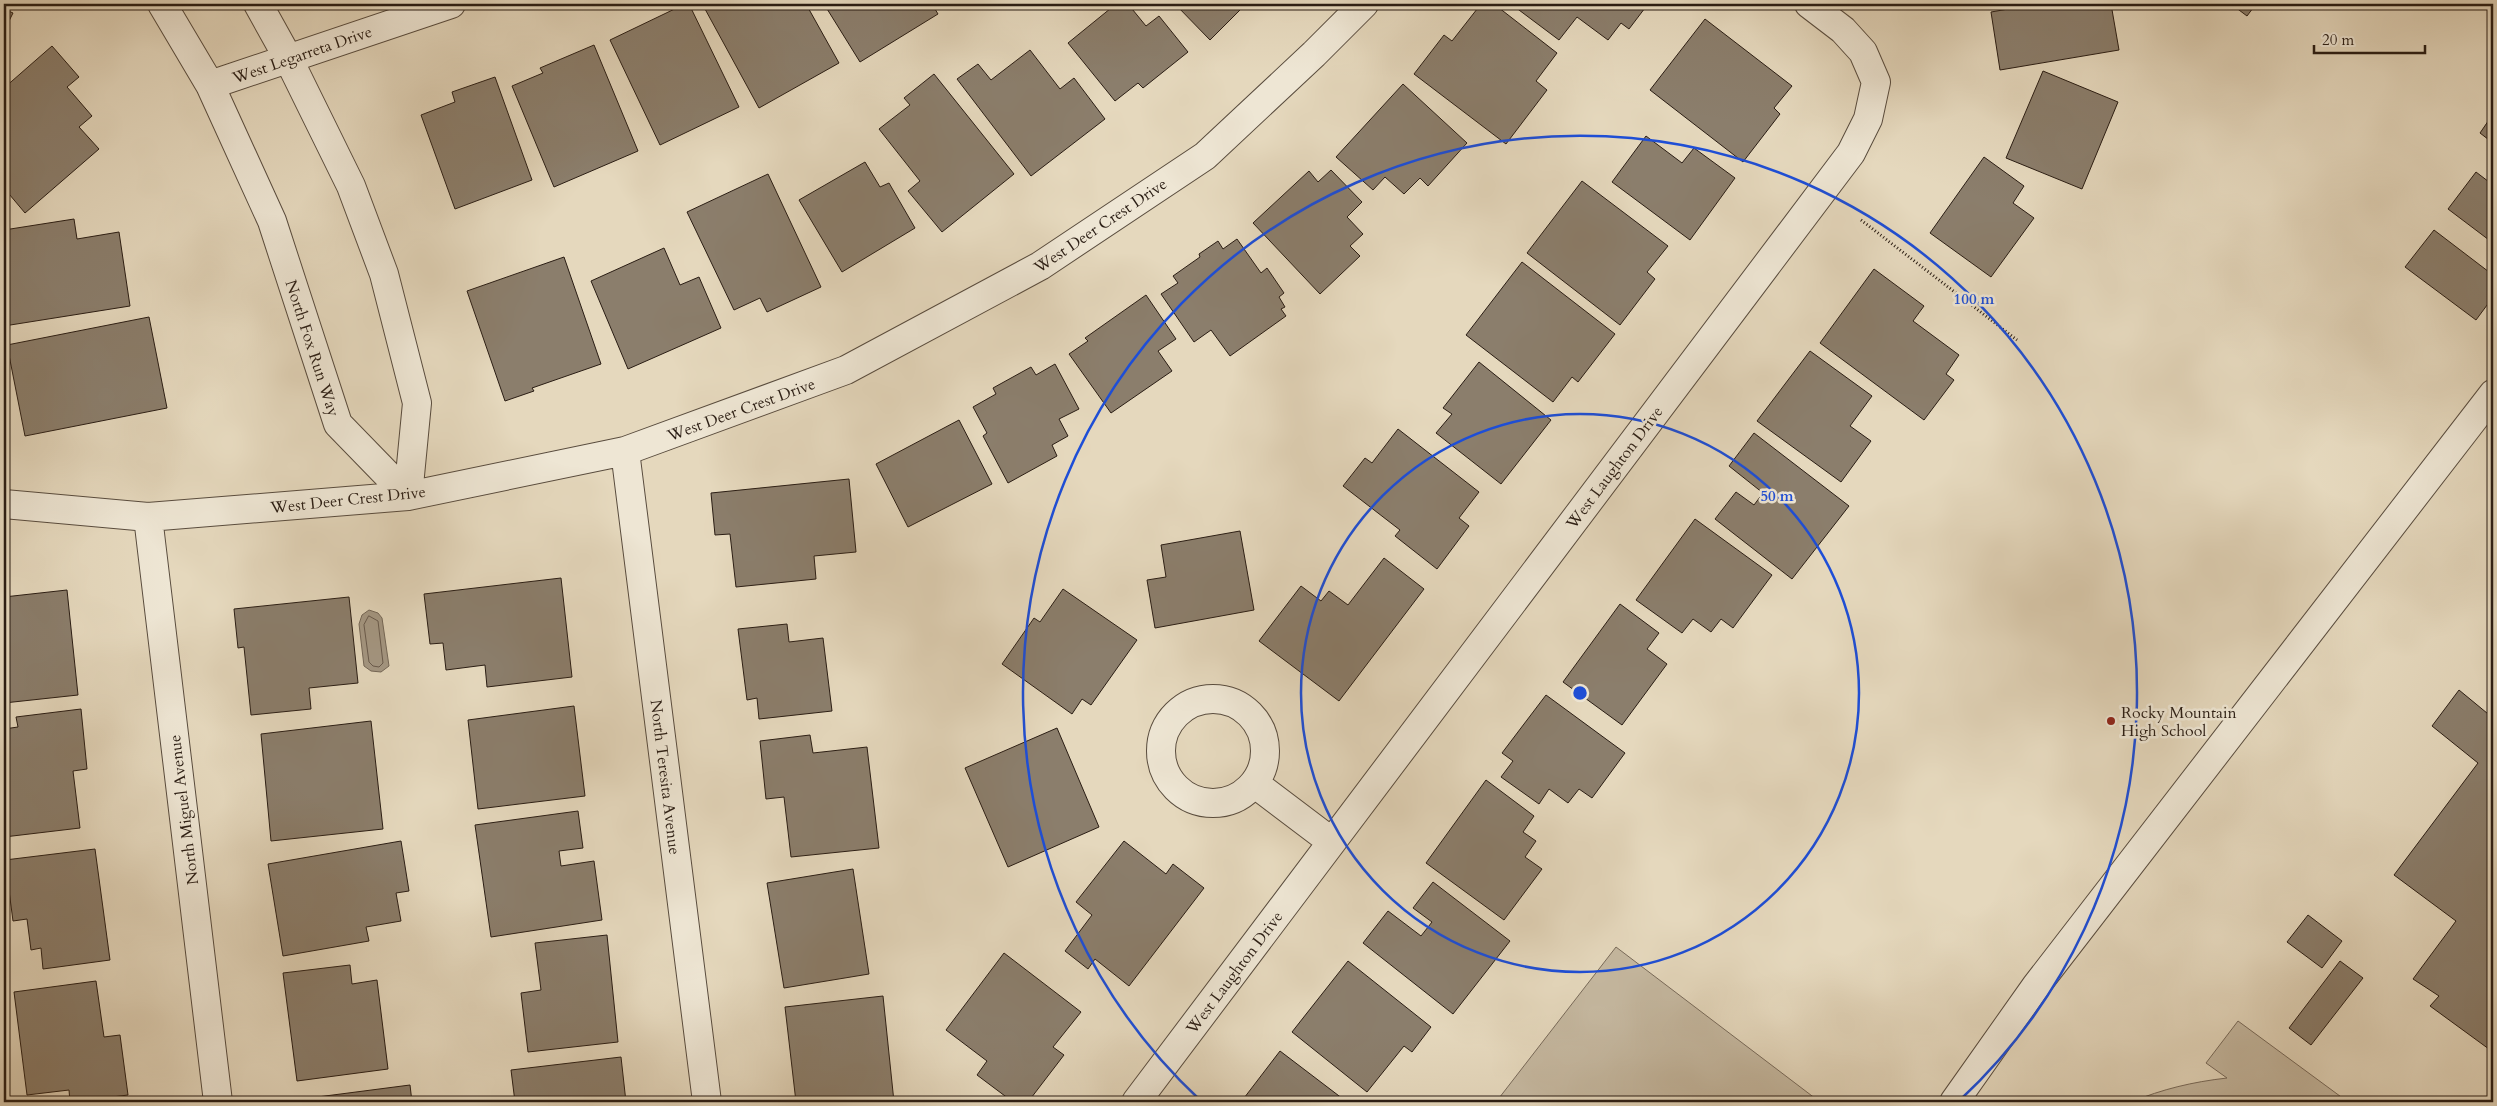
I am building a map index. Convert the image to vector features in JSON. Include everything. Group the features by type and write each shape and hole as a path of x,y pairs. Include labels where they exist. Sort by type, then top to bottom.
{"street":[{"name":"North Fox Run Way","path":"162,4 210,85 272,221 338,424 408,496"},
{"path":"258,4 288,58 351,186 384,274 417,403 408,496"},
{"name":"West Legarreta Drive","path":"210,85 451,4"},
{"name":"West Deer Crest Drive","path":"4,504 148,517 408,496 625,451 846,370 1040,266 1204,156 1314,54 1364,4"},
{"name":"West Laughton Drive","path":"1136,1102 1851,153 1868,119 1876,82 1864,52 1844,30 1808,4"},
{"path":"1954,1102 2036,986 2493,394"},
{"name":"North Teresita Avenue","path":"625,451 707,1102"},
{"name":"North Miguel Avenue","path":"148,517 218,1102"},
{"path":"1254,783 1332,842"}],"path":[{"path":"1861,220 2017,340"}],"shaded area":[{"path":"1616,947 1820,1102 1496,1102"},
{"path":"2238,1021 2348,1102 2131,1102 2178,1087 2227,1078 2206,1063"}],"water":[{"path":"369,610 378,613 382,618 389,666 381,672 371,671 364,666 359,624 362,615"}],"building":[{"path":"685,4 689,4 739,107 660,145 610,40"},
{"path":"714,4 806,4 839,63 759,108 705,9"},
{"path":"824,4 932,4 938,14 860,62"},
{"path":"1116,4 1128,4 1146,26 1159,16 1188,52 1143,88 1138,83 1115,101 1068,43"},
{"path":"1175,4 1246,4 1210,40"},
{"path":"1481,4 1494,4 1557,53 1536,81 1547,90 1506,144 1414,74 1444,35 1452,41"},
{"path":"1511,4 1648,4 1629,29 1621,23 1608,40 1577,17 1559,40"},
{"path":"2013,4 2111,4 2119,50 2000,70 1991,12 2014,8"},
{"path":"2231,4 2256,4 2247,16"},
{"path":"4,9 13,13 4,31"},
{"path":"1705,19 1792,86 1774,108 1780,114 1743,162 1650,90"},
{"path":"594,45 638,151 554,187 512,86 543,73 540,68"},
{"path":"52,46 79,77 67,87 92,116 79,127 99,149 25,213 4,188 4,88"},
{"path":"1030,50 1060,89 1074,78 1105,119 1031,176 957,79 978,64 991,80"},
{"path":"2043,71 2118,102 2082,189 2006,158"},
{"path":"934,74 1014,174 942,232 908,191 920,181 879,129 910,105 904,98"},
{"path":"495,77 532,180 455,209 421,115 455,102 452,92"},
{"path":"1403,84 1467,143 1428,186 1420,178 1404,194 1385,177 1373,190 1336,157"},
{"path":"2493,114 2493,143 2480,133"},
{"path":"1646,136 1682,163 1694,148 1735,178 1690,240 1612,182"},
{"path":"1984,157 2024,186 2013,203 2034,218 1991,277 1930,233"},
{"path":"865,162 880,187 889,183 915,228 842,272 799,200"},
{"path":"1331,170 1362,202 1347,217 1363,234 1350,246 1360,256 1320,294 1253,223 1309,171 1318,182"},
{"path":"2476,172 2493,185 2493,243 2448,209"},
{"path":"768,174 821,287 767,312 760,298 734,310 687,212"},
{"path":"1582,181 1668,246 1647,272 1655,279 1620,325 1527,253"},
{"path":"74,219 77,239 119,232 130,306 4,326 4,289 7,289 4,268 4,230"},
{"path":"2434,230 2493,275 2493,297 2476,320 2405,267"},
{"path":"1237,239 1261,273 1267,268 1284,293 1279,297 1285,307 1281,309 1286,316 1230,356 1211,330 1194,342 1161,294 1178,283 1173,276 1200,257 1199,254 1218,241 1223,249"},
{"path":"664,248 680,285 699,277 721,328 628,369 591,281"},
{"path":"564,257 601,364 532,388 534,391 505,401 467,291"},
{"path":"1522,262 1615,334 1578,382 1572,377 1553,402 1466,335"},
{"path":"1874,269 1924,306 1913,321 1959,355 1946,374 1954,380 1924,420 1820,343"},
{"path":"1146,295 1176,339 1158,351 1172,371 1111,413 1069,354 1088,341 1085,338"},
{"path":"149,317 167,408 25,436 7,345"},
{"path":"1810,351 1872,396 1850,426 1871,441 1841,482 1757,421"},
{"path":"1479,362 1551,420 1501,484 1436,433 1452,414 1443,408"},
{"path":"1055,364 1079,409 1059,419 1068,436 1052,445 1057,456 1008,483 983,436 987,433 973,407 996,394 993,388 1031,367 1036,375"},
{"path":"959,420 992,484 908,527 876,464"},
{"path":"1398,429 1479,492 1459,518 1469,526 1437,569 1395,536 1400,530 1343,486 1365,458 1372,463"},
{"path":"1754,433 1849,506 1792,579 1715,519 1736,492 1754,505 1763,493 1729,466"},
{"path":"849,479 856,552 814,556 816,579 736,587 730,534 715,535 711,493"},
{"path":"1695,519 1772,575 1733,628 1721,619 1711,632 1693,619 1682,633 1636,600"},
{"path":"1240,531 1254,610 1155,628 1147,580 1166,577 1161,545"},
{"path":"1384,558 1424,589 1339,701 1259,641 1301,586 1321,601 1329,591 1348,605"},
{"path":"561,578 572,677 487,687 485,665 446,670 443,643 430,644 424,594"},
{"path":"1063,589 1137,640 1091,705 1082,699 1072,714 1002,664 1034,618 1040,622"},
{"path":"67,590 78,695 4,703 4,597"},
{"path":"349,597 358,683 309,688 311,709 251,715 244,647 238,648 234,609"},
{"path":"1620,604 1659,633 1647,649 1667,664 1622,725 1563,682"},
{"path":"787,624 789,642 823,638 832,711 759,719 757,698 747,700 738,629"},
{"path":"2459,690 2493,718 2493,1052 2430,1006 2439,996 2413,979 2456,921 2394,875 2478,763 2432,726"},
{"path":"1546,695 1625,753 1592,798 1579,789 1568,803 1549,789 1539,804 1501,777 1513,761 1502,753"},
{"path":"574,706 585,796 478,809 468,720"},
{"path":"81,709 87,769 73,771 80,828 4,837 4,729 18,727 16,717"},
{"path":"371,721 383,829 271,841 261,734"},
{"path":"1057,728 1099,827 1008,867 965,768"},
{"path":"810,735 813,753 867,747 879,848 791,857 784,797 766,799 760,741"},
{"path":"1486,780 1534,816 1523,832 1536,841 1525,857 1542,869 1504,920 1426,863"},
{"path":"578,811 583,848 559,851 561,866 594,861 602,920 491,937 475,825"},
{"path":"401,841 409,891 396,893 401,921 366,927 369,941 283,956 268,864"},
{"path":"1124,841 1166,874 1173,864 1204,888 1129,986 1095,959 1088,969 1065,951 1092,915 1076,902"},
{"path":"95,849 110,960 43,969 41,948 31,950 27,919 13,921 5,860"},
{"path":"853,869 869,974 784,988 767,883"},
{"path":"1433,882 1510,941 1453,1014 1363,943 1388,911 1421,936 1432,922 1413,908"},
{"path":"2308,915 2342,941 2322,968 2287,942"},
{"path":"607,935 618,1042 528,1052 521,993 541,990 535,943"},
{"path":"1004,953 1081,1012 1053,1047 1064,1055 1028,1102 1013,1102 977,1075 987,1061 946,1030"},
{"path":"1348,961 1431,1027 1412,1052 1404,1046 1367,1092 1292,1032"},
{"path":"2340,961 2363,978 2311,1045 2289,1028"},
{"path":"350,965 352,984 377,980 388,1069 297,1081 283,973"},
{"path":"96,981 104,1037 120,1035 128,1095 70,1102 69,1090 27,1095 14,992"},
{"path":"883,996 894,1102 796,1102 785,1007"},
{"path":"1280,1051 1347,1102 1241,1102"},
{"path":"621,1057 626,1102 515,1102 511,1070"},
{"path":"410,1085 412,1102 302,1102 302,1099"}],"place":[{"name":"Rocky Mountain High School","path":"2111,721"}]}
